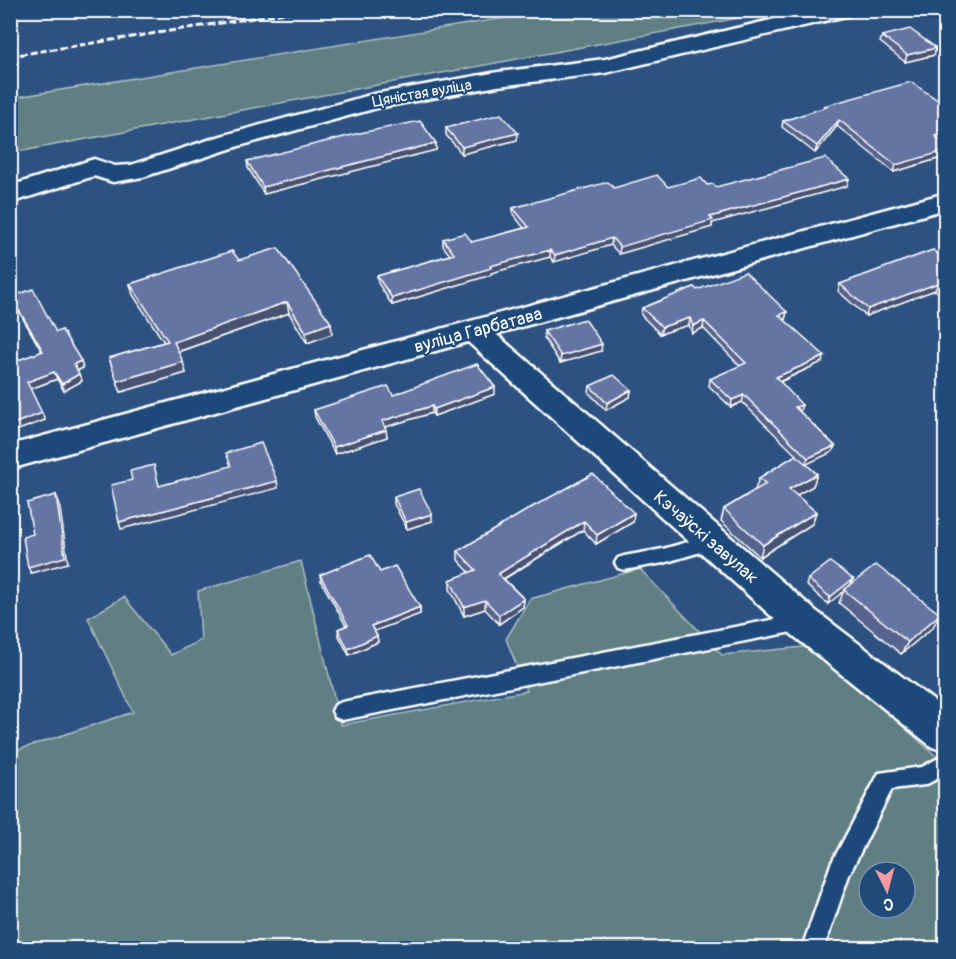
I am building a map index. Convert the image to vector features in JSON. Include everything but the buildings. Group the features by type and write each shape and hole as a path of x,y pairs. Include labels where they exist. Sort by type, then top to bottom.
{"street":[{"name":"Цяністая вуліца","path":"10,195 94,167 113,174 134,172 230,141 374,101 498,80 605,66 842,10"},
{"name":"вуліца Гарбатава","path":"10,457 474,332 945,201"},
{"name":"Кэчаўскі завулак","path":"474,332 803,622 945,734"}],"lane":[{"path":"624,563 663,556 712,542"},
{"path":"342,711 505,680 671,644 803,622"},
{"path":"813,948 839,871 886,780 925,776 945,763"}],"green space":[{"path":"554,10 776,11 11,153 11,98"},
{"path":"301,561 341,725 527,691 506,639 530,599 640,569 722,655 813,646 945,764 945,948 11,948 11,752 133,712 88,618 124,597 171,655 201,640 198,591"}],"railway":[{"path":"10,56 304,10"}]}
